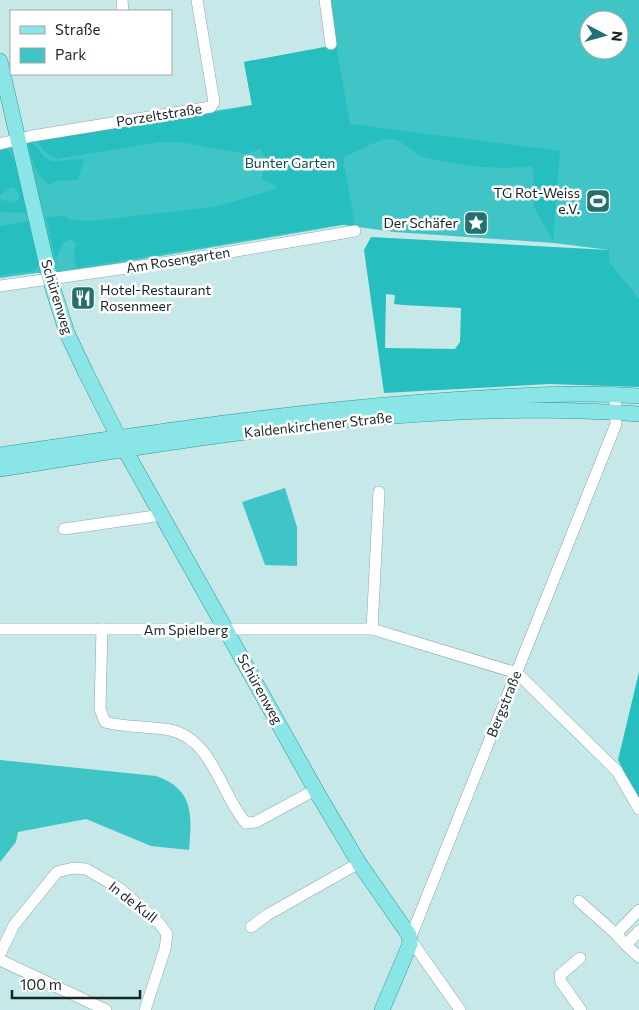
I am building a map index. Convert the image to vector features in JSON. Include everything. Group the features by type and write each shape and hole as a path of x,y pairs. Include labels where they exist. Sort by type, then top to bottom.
{"main road":[{"name":"Schürenweg","path":"0,61 50,279 67,332 122,444 316,790 359,863 410,939"},
{"name":"Kaldenkirchener Straße","path":"0,469 254,418 403,403 510,396 639,396"},
{"name":"Kaldenkirchener Straße","path":"0,455 401,415 512,410 639,414"},
{"name":"Bergstraße","path":"382,1010 410,939"}],"street":[{"name":"Porzeltstraße","path":"0,144 18,139 211,107 214,102 197,0"},
{"path":"324,0 331,44"},
{"name":"Am Rosengarten","path":"0,286 183,260 355,231"},
{"name":"Bergstraße","path":"410,939 616,424 615,395"},
{"path":"372,630 379,492"},
{"path":"64,530 162,515"},
{"name":"Am Spielberg","path":"0,629 372,630 517,673"},
{"path":"102,629 100,709 105,722 172,730 191,739 209,761 239,815 246,823 256,822 316,790"},
{"path":"517,673 617,771 639,809"},
{"path":"251,927 267,915 359,863"},
{"name":"In de Kull","path":"0,954 14,925 57,872 74,868 86,869 119,888 159,923 167,934 165,949 146,1010"},
{"path":"579,902 639,957"},
{"path":"616,934 637,917"},
{"path":"626,945 639,931"},
{"name":"Schürenweg","path":"410,939 460,1010"},
{"path":"580,958 560,975 560,982 581,1010"},
{"path":"0,960 106,1010"}],"green space":[{"name":"Bunter Garten","path":"329,0 639,0 639,298 608,262 609,250 554,243 395,232 343,225 62,273 36,273 0,278 0,149 31,139 252,105 244,62 336,45"},
{"name":"Bunter Garten","path":"336,45 350,124 560,151 553,241 534,207 533,170 531,166 493,167 439,161 422,156 395,140 386,139 343,157 355,226 343,224 76,268 74,254 76,243 70,239 62,244 56,260 46,218 65,215 71,220 91,221 214,207 277,189 276,186 262,179 264,165 278,162 276,159 265,157 260,149 246,154 180,142 159,142 57,159 46,153 36,140 252,105 244,62"},
{"path":"32,141 51,161 84,159 78,180 55,181 49,185 34,166 28,142"},
{"path":"8,149 15,162 27,213 0,212 0,199 14,203 20,197 16,189 12,187 0,195 0,150"},
{"path":"29,221 39,264 35,271 0,275 0,226"},
{"path":"371,237 609,250 609,262 639,298 639,387 549,384 384,393 364,250","holes":["386,294 395,295 394,304 461,308 460,342 455,349 385,348"]},
{"path":"285,488 297,527 297,566 265,565 242,502"},
{"path":"639,672 639,801 618,760"},
{"path":"0,760 156,776 168,781 178,788 188,805 190,815 189,850 151,846 86,819 18,832 16,842 0,862"}],"place":[{"name":"TG Rot-Weiss e.V.","path":"598,201"},
{"name":"Der Schäfer","path":"476,223"},
{"name":"Hotel-Restaurant Rosenmeer","path":"83,298"}]}
